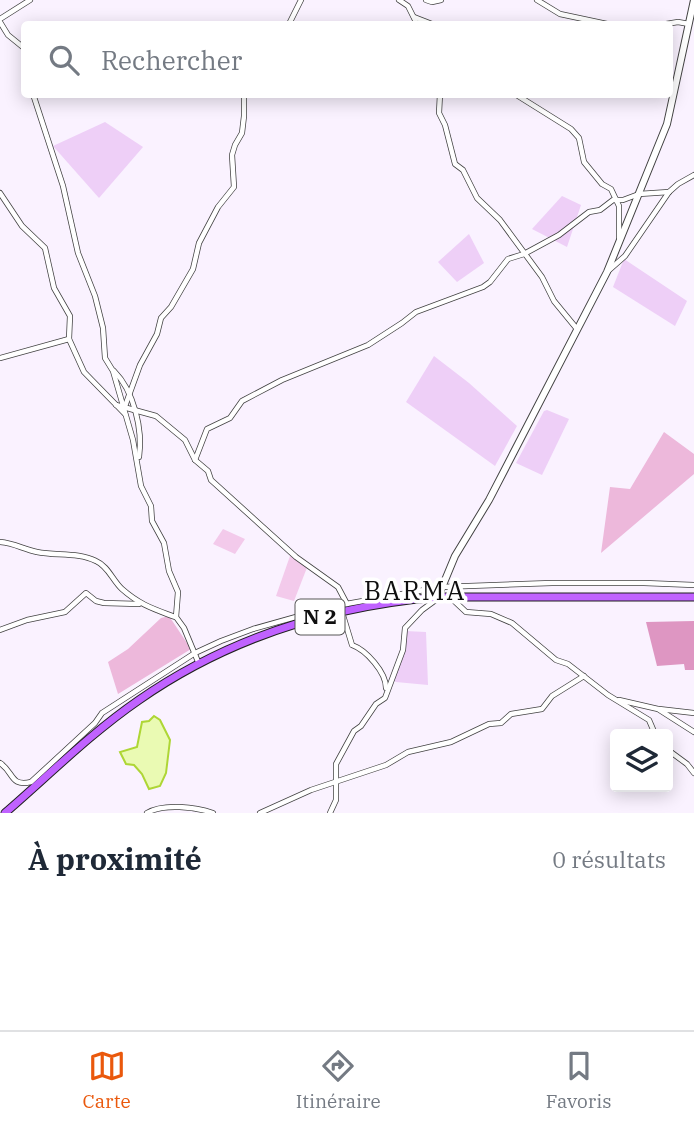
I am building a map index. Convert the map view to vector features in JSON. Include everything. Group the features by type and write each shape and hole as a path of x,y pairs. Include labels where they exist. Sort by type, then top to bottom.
{"main road":[{"name":"N 2","path":"5,813 111,721 156,688 240,644 283,628 342,611 438,597 694,597"}],"street":[{"path":"21,46 8,35 0,20 30,0"},
{"path":"290,21 301,0"},
{"path":"399,0 408,6 416,21"},
{"path":"426,0 441,0"},
{"path":"537,0 560,14 593,21"},
{"path":"330,813 335,800 336,764 354,731 361,726 376,704 383,700 403,650 405,628 438,597 455,556 495,489 607,272 671,112 694,0"},
{"path":"414,17 424,21"},
{"path":"673,23 689,24"},
{"path":"34,98 63,186 78,253 95,296 103,328 105,358 130,396 141,443 138,463"},
{"path":"124,409 140,365 157,334 161,318 171,307 193,270 199,243 218,207 234,187 232,155 242,133 244,98"},
{"path":"440,98 439,113 449,136 455,164 463,170 477,198 500,220 542,276 554,301 577,329"},
{"path":"521,98 579,138 584,162 602,184 611,189 616,200 621,219 619,243"},
{"path":"607,272 625,256 669,192 694,175"},
{"path":"195,460 207,429 230,418 242,401 282,380 368,345 416,312 483,287 508,259 559,236 583,215 600,210 616,200 639,194 669,192"},
{"path":"0,193 22,226 45,248 54,288 71,316 69,339 85,372 116,405 156,416 185,440 195,460 208,471 211,480 232,501 253,516 265,531 338,587 347,604"},
{"path":"0,358 69,339"},
{"path":"113,371 138,463 141,486 151,506 152,522 164,543 169,571 178,592 176,617"},
{"path":"0,542 15,543 37,552 97,561 120,587 142,604 176,617 184,628 199,664"},
{"path":"0,763 20,784 31,782 95,723 102,713 195,653 254,629 347,604 441,587 552,583 694,585"},
{"path":"0,630 27,620 65,612 86,593 100,603 142,604"},
{"path":"450,597 466,611 491,614 512,623 556,660 568,664 613,698 649,720 653,729"},
{"path":"342,611 352,645 360,648 380,671 386,681 386,692"},
{"path":"260,813 271,811 336,780 386,765 418,749 451,742 489,724 501,723 511,714 542,709 552,696 584,676"},
{"path":"613,698 659,709 694,713"},
{"path":"659,709 694,732"},
{"path":"673,754 694,773"},
{"path":"147,813 153,809 190,806 213,813"}],"shaded area":[{"path":"105,122 143,147 99,198 53,146"},
{"path":"562,196 581,205 567,247 532,229"},
{"path":"469,234 484,263 457,282 438,262"},
{"path":"624,259 687,301 675,326 613,287"},
{"path":"434,356 517,426 495,466 406,402"},
{"path":"547,410 569,419 542,475 516,463"},
{"path":"664,432 694,454 694,474 601,553 610,487 630,489"},
{"path":"223,529 245,539 235,554 213,544"},
{"path":"290,556 308,565 294,601 276,596"},
{"path":"169,616 191,649 118,694 108,662 128,649 161,618"},
{"path":"694,621 694,670 685,670 684,664 657,666 646,622"},
{"path":"405,631 426,632 428,685 396,682 392,679 405,649"},
{"path":"154,716 160,720 170,740 166,773 160,786 149,789 142,774 134,765 126,764 120,752 137,747 142,722 149,721"}],"district":[{"name":"BARMA","path":"415,591"}]}
